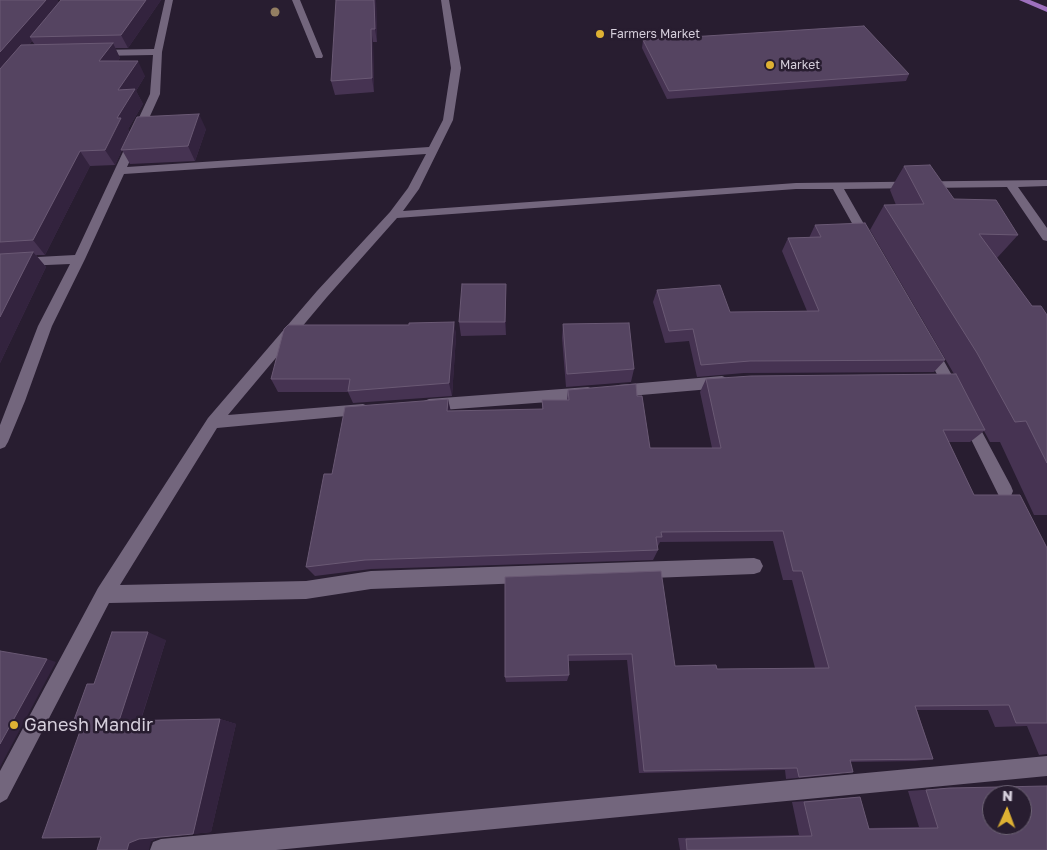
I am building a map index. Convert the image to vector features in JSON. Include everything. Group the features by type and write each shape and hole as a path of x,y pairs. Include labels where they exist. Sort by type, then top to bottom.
{"main road":[{"path":"1023,0 1047,10"}],"street":[{"path":"0,442 18,401 45,326 79,259 155,94 158,52 169,0"},
{"path":"296,0 319,56"},
{"path":"0,792 104,594 213,422 322,294 394,215 413,189 448,120 456,68 445,0"},
{"path":"83,53 158,52"},
{"path":"120,171 433,150"},
{"path":"1010,183 1047,237"},
{"path":"394,215 617,197 796,186 1047,183"},
{"path":"836,185 875,253"},
{"path":"0,263 79,259"},
{"path":"923,338 948,380 1005,491"},
{"path":"928,380 948,380"},
{"path":"419,406 734,382"},
{"path":"213,422 380,409"},
{"path":"104,594 306,590 371,580 754,566"},
{"path":"161,850 1047,766"}],"building":[{"path":"0,0 46,0 0,52"},
{"path":"61,0 146,0 121,35 30,37"},
{"path":"336,0 374,0 375,29 371,29 372,78 331,81"},
{"name":"Market","path":"864,26 909,74 669,91 643,40"},
{"path":"113,43 99,61 138,61 118,90 135,89 117,118 121,118 105,150 80,151 33,240 0,242 0,69 21,45"},
{"path":"199,114 188,146 121,150 137,117"},
{"path":"930,165 954,199 996,200 1018,235 979,234 1032,306 1041,306 1047,315 1047,463 1026,421 1015,422 977,353 884,205 924,204 904,166"},
{"path":"865,223 945,360 750,361 701,365 693,329 669,331 657,290 720,285 730,312 819,311 788,238 821,237 815,225"},
{"path":"33,252 0,317 0,254"},
{"path":"462,284 506,284 505,322 459,322"},
{"path":"454,322 449,383 348,391 350,379 271,379 284,329 288,325 409,325 409,323"},
{"path":"629,323 634,369 567,374 563,324"},
{"path":"956,374 985,430 943,430 974,495 1020,495 1047,548 1047,723 1016,723 1009,705 915,706 933,759 850,760 853,772 799,777 797,768 644,771 632,654 568,655 569,675 505,677 505,577 661,571 675,666 716,665 717,669 829,668 802,571 793,571 783,531 661,532 662,537 656,537 658,550 365,560 306,567 324,474 332,474 345,407 448,399 447,411 543,409 542,400 569,400 568,390 636,384 637,396 642,396 650,448 721,448 706,379 751,376"},
{"path":"112,632 148,632 119,721 220,719 193,834 139,839 129,843 127,850 97,850 101,837 42,838 84,720 74,720 87,684 94,684"},
{"path":"0,651 47,659 0,744"},
{"path":"1032,786 1047,786 1047,850 687,850 686,839 812,836 804,802 860,797 869,829 938,828 926,790 982,787 982,835 1032,835"}],"place":[{"name":"Farmers Market","path":"600,34"},
{"name":"Market","path":"770,65"},
{"name":"Ganesh Mandir","path":"14,725"}]}
